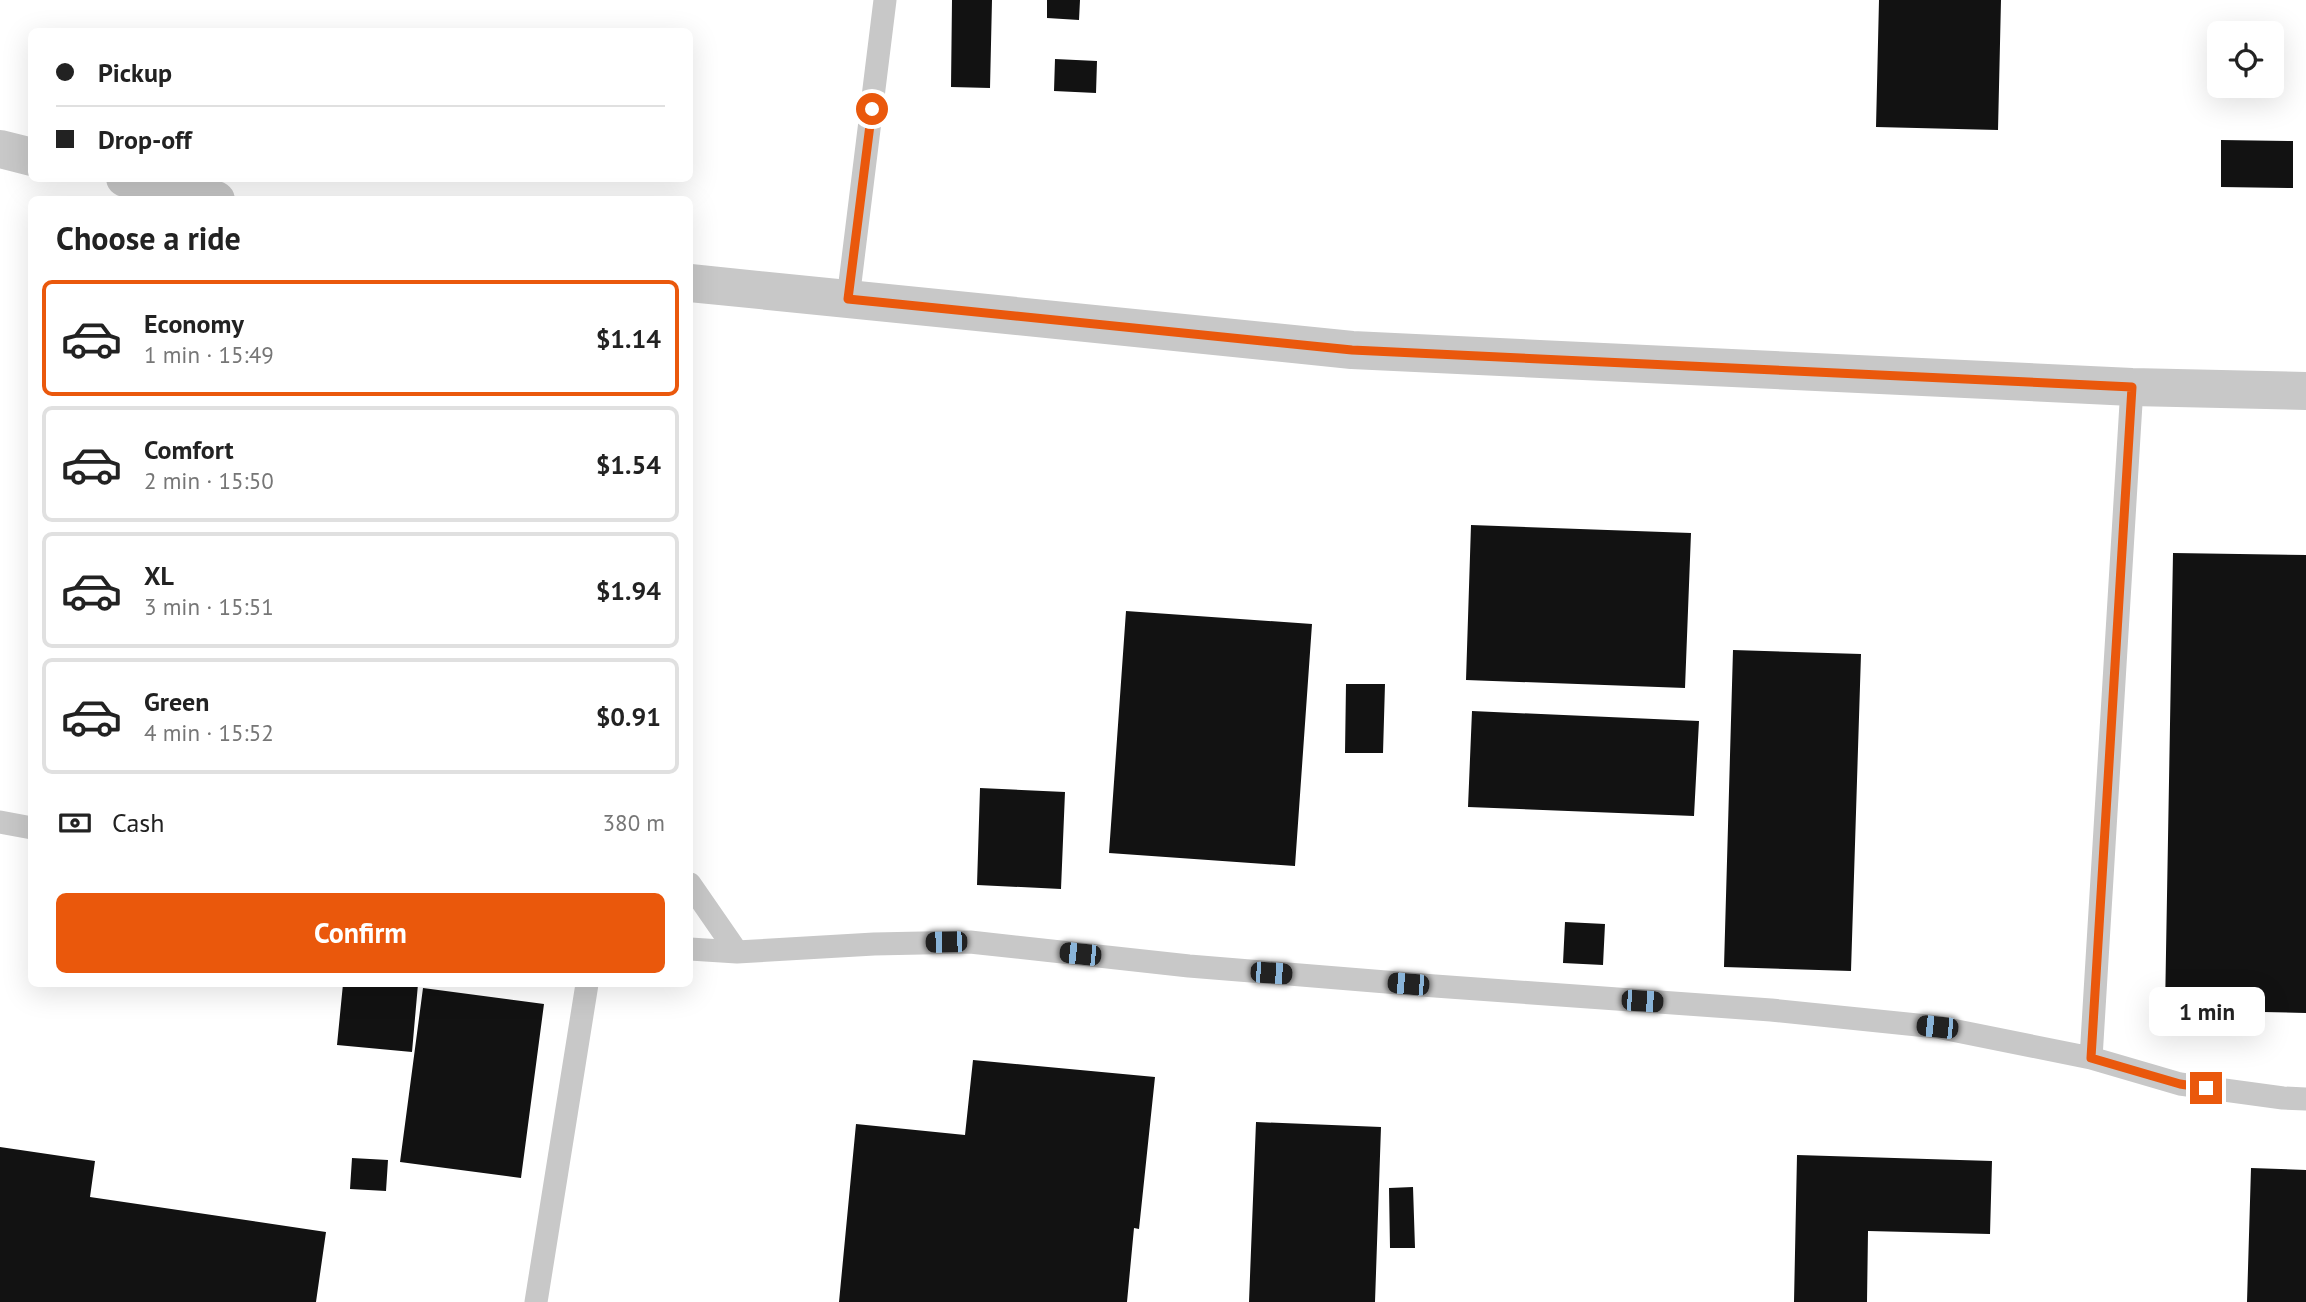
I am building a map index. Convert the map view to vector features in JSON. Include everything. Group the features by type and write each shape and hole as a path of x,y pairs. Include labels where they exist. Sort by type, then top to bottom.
{"street":[{"path":"0,149 28,156"},
{"path":"142,182 199,196"},
{"path":"693,282 1352,350 2132,387 2306,391"}],"lane":[{"path":"848,299 885,0"},
{"path":"2091,1058 2132,387"},
{"path":"0,822 28,827"},
{"path":"693,888 737,952"},
{"path":"693,949 737,952 874,944 970,942 1203,967 1771,1010 1937,1027 2091,1058 2180,1084 2306,1099"},
{"path":"536,1302 587,987"}],"building":[{"path":"952,0 992,0 990,88 951,87"},
{"path":"1047,0 1080,0 1079,20 1047,18"},
{"path":"1879,0 2001,0 1998,130 1876,127"},
{"path":"1055,59 1097,61 1096,93 1054,91"},
{"path":"2221,140 2293,141 2293,188 2221,187"},
{"path":"1471,525 1691,533 1685,688 1466,680"},
{"path":"2173,553 2306,555 2306,1013 2165,1010"},
{"path":"1126,611 1312,624 1295,866 1109,853"},
{"path":"1733,650 1861,654 1851,971 1724,967"},
{"path":"1346,684 1385,684 1383,753 1345,753"},
{"path":"1472,711 1699,721 1694,816 1468,807"},
{"path":"980,788 1065,792 1061,889 977,885"},
{"path":"1565,922 1605,924 1603,965 1563,963"},
{"path":"343,987 418,987 412,1052 337,1045"},
{"path":"423,988 544,1004 521,1178 400,1162"},
{"path":"973,1060 1155,1077 1139,1229 1134,1228 1127,1302 839,1302 856,1124 965,1135"},
{"path":"1256,1122 1381,1127 1375,1302 1249,1302"},
{"path":"0,1147 95,1161 90,1197 326,1232 316,1302 0,1302"},
{"path":"1797,1155 1992,1161 1990,1234 1868,1231 1867,1302 1794,1302"},
{"path":"352,1158 388,1160 386,1191 350,1189"},
{"path":"2251,1168 2306,1170 2306,1302 2247,1302"},
{"path":"1413,1187 1415,1248 1390,1248 1389,1188"}],"route":[{"path":"872,109 848,299 1352,350 2132,387 2091,1058 2180,1084 2206,1088"}]}
